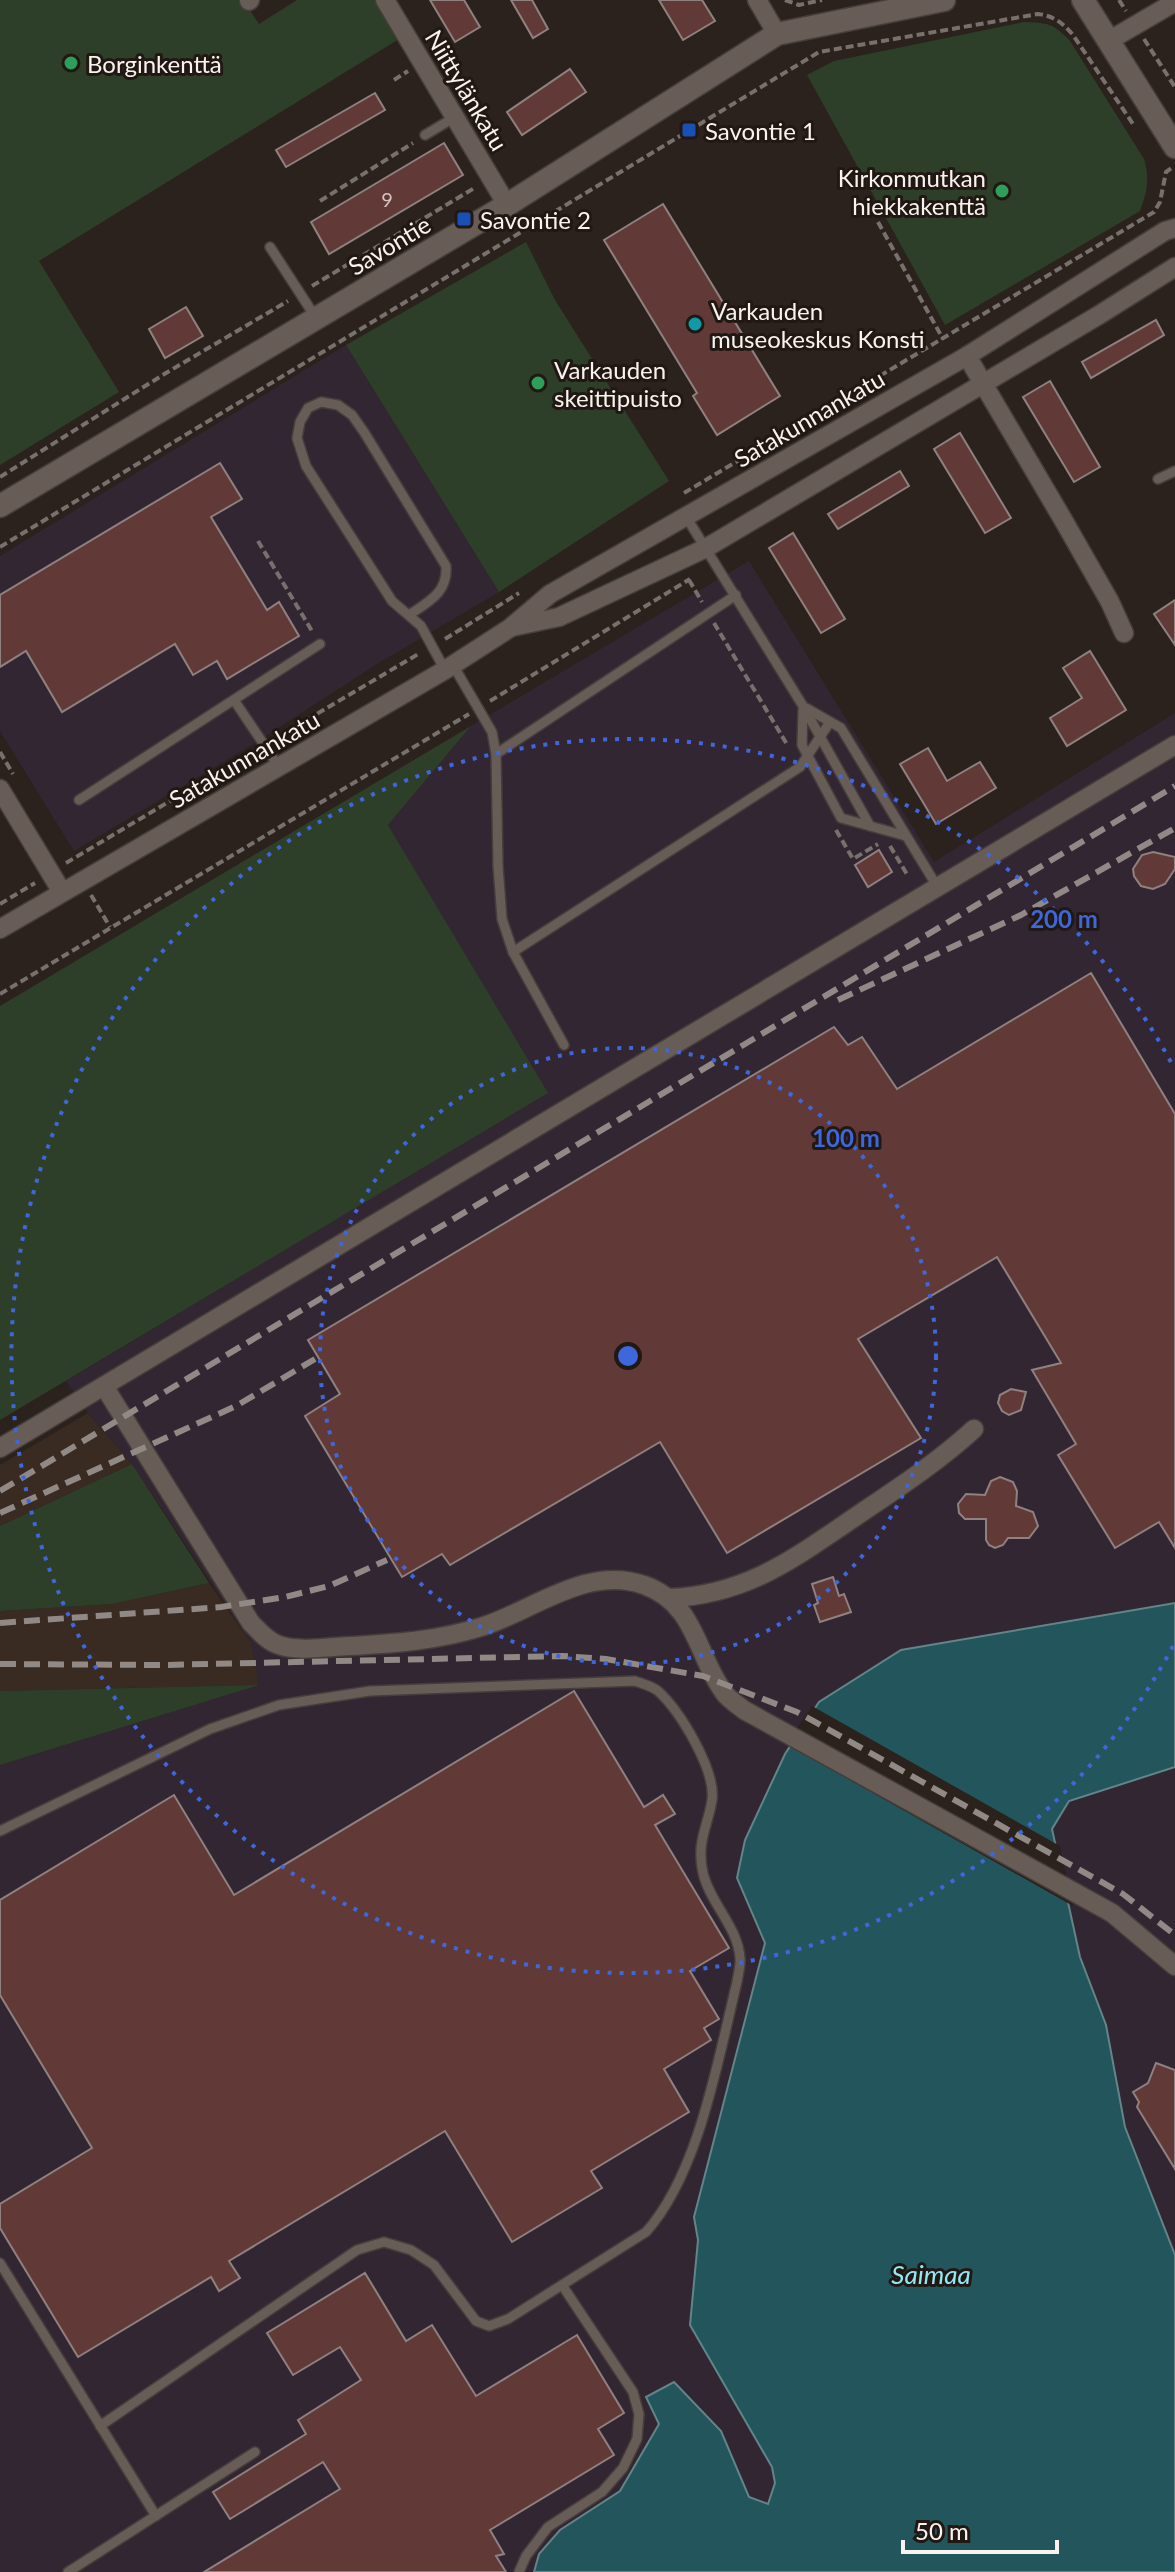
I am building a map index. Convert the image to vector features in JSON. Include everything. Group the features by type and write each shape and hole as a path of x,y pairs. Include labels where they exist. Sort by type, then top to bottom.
{"street":[{"name":"Niittylänkatu","path":"385,0 507,205"},
{"name":"Savontie","path":"0,506 507,205 767,17 944,0"},
{"path":"1083,0 1110,40 1166,154"},
{"path":"1110,40 1175,2"},
{"name":"Satakunnankatu","path":"0,929 449,668 510,628 550,594 967,356 1165,231 1175,228"},
{"name":"Satakunnankatu","path":"510,628 559,617 711,555 1175,267"},
{"path":"967,356 1110,602 1124,633"},
{"path":"0,1448 1175,745"},
{"path":"0,789 62,892"},
{"path":"104,1386 251,1623 279,1645 305,1648 386,1644 460,1634 583,1584 620,1579 646,1586 669,1598 687,1617 727,1697 744,1710 1112,1913 1175,1966"},
{"path":"669,1598 701,1597 745,1584 783,1565 941,1459 974,1429"}],"lane":[{"path":"425,135 455,117"},
{"path":"270,247 316,318"},
{"path":"409,615 442,590 447,579 446,566 358,423 338,405 321,402 308,408 300,422 297,438 306,466 392,601 421,626 480,708 492,732 496,754 502,919 513,952 564,1045"},
{"path":"1158,479 1175,471"},
{"path":"685,515 803,706 870,826"},
{"path":"496,754 736,595"},
{"path":"79,800 320,644"},
{"path":"234,700 279,767"},
{"path":"803,706 841,728 938,888"},
{"path":"803,706 802,745 841,818 906,836"},
{"path":"513,952 783,780 800,767 830,722"},
{"path":"0,1831 210,1729 279,1705 370,1691 635,1681 656,1689 677,1714 706,1764 711,1802 701,1843 703,1872 714,1901 735,1939 740,1958 737,1982 700,2127 660,2216 646,2232 508,2319 489,2326 476,2321 434,2265 411,2250 384,2242 357,2250 100,2426"},
{"path":"0,2263 156,2516"},
{"path":"519,2572 526,2556 548,2527 602,2492 623,2468 637,2439 639,2414 633,2392 562,2285"},
{"path":"68,2572 255,2452"}],"path":[{"path":"767,17 787,2 799,5 822,0"},
{"path":"1119,0 1175,87"},
{"path":"0,547 819,52 1038,14 1049,15 1062,22 1073,35 1133,124"},
{"path":"320,201 425,135"},
{"path":"1166,154 1166,172"},
{"path":"0,477 491,177"},
{"path":"878,222 943,339"},
{"path":"258,541 320,644"},
{"path":"0,994 689,580 711,555"},
{"path":"689,580 800,767"},
{"path":"833,825 853,859 879,843 890,846 908,876"}],"shaded area":[{"path":"346,345 499,592 74,851 0,731 0,556"},
{"path":"749,561 934,862 1175,713 1175,1603 901,1650 737,1878 765,1943 694,2217 698,2240 690,2325 772,2467 775,2483 768,2504 749,2497 721,2431 659,2424 620,2491 560,2530 539,2554 534,2572 0,2572 0,1765 259,1685 251,1643 132,1464 88,1413 66,1381 547,1093 388,825 471,726"},
{"path":"88,1413 132,1464 0,1526 0,1465"},
{"path":"209,1583 251,1643 259,1685 0,1691 0,1611 112,1604"},
{"path":"1175,1767 1175,2255 1125,2127 1106,2025 1080,1957 1052,1829 1069,1801"}],"green space":[{"path":"0,0 243,0 259,24 297,0 375,0 399,39 39,261 119,392 0,465"},
{"path":"1024,22 1050,25 1070,41 1144,159 1147,179 1144,198 1140,211 945,325 807,75 834,61"},
{"path":"526,242 555,300 669,481 499,592 346,345"},
{"path":"471,726 388,825 548,1093 0,1420 0,1006"},
{"path":"132,1464 209,1583 112,1604 0,1611 0,1526"},
{"path":"259,1685 0,1765 0,1691"}],"water":[{"name":"Saimaa","path":"1175,1603 1175,1767 1069,1801 1052,1829 1080,1957 1106,2025 1125,2127 1175,2255 1175,2572 534,2572 539,2554 560,2530 620,2491 659,2424 646,2397 674,2382 721,2431 749,2497 768,2504 775,2483 772,2467 690,2325 698,2240 694,2217 765,1943 737,1878 745,1840 785,1754 819,1702 901,1650"}],"pier":[{"path":"812,1706 1060,1846 1073,1906 786,1744"}],"building":[{"path":"430,0 464,0 480,27 455,42"},
{"path":"511,0 532,0 548,29 533,38"},
{"path":"659,0 702,0 715,21 683,40"},
{"path":"570,69 586,92 522,135 507,112"},
{"path":"375,93 385,110 286,167 276,150"},
{"path":"444,143 463,175 329,254 311,222"},
{"name":"Varkauden museokeskus Konsti","path":"663,204 780,396 717,435 693,396 697,393 604,240"},
{"path":"186,307 203,336 165,358 149,329"},
{"path":"1156,320 1164,335 1091,378 1082,362"},
{"path":"1050,381 1100,467 1074,482 1023,397"},
{"path":"960,433 1011,518 985,533 934,449"},
{"path":"220,463 242,499 211,517 267,610 279,602 299,636 227,679 217,661 193,675 175,644 62,712 26,651 0,667 0,595"},
{"path":"900,471 909,486 838,529 828,514"},
{"path":"793,533 845,619 821,633 769,548"},
{"path":"1175,600 1175,645 1154,614"},
{"path":"1090,651 1126,710 1067,746 1050,718 1082,698 1063,668"},
{"path":"928,748 947,781 980,762 996,788 936,824 900,764"},
{"path":"879,850 892,872 868,887 855,865"},
{"path":"1153,852 1175,857 1175,869 1165,884 1153,889 1141,886 1133,869 1142,855"},
{"path":"1091,973 1175,1114 1175,1548 1159,1522 1115,1548 1058,1455 1076,1444 1032,1370 1061,1363 997,1257 858,1339 921,1438 727,1553 660,1442 450,1565 442,1554 402,1577 305,1416 340,1394 308,1340 834,1027 848,1045 862,1037 897,1089"},
{"path":"1011,1389 1026,1392 1021,1410 1009,1415 1002,1411 998,1403 1000,1395"},
{"path":"1000,1477 1013,1482 1017,1491 1016,1506 1033,1512 1038,1526 1029,1538 1008,1538 1003,1545 995,1548 986,1540 986,1519 965,1519 959,1513 958,1504 966,1494 985,1495 991,1481"},
{"path":"833,1577 839,1596 844,1594 851,1612 820,1622 812,1584"},
{"path":"574,1691 644,1807 663,1795 675,1814 655,1825 729,1948 690,1971 719,2019 704,2028 711,2040 664,2069 689,2112 591,2171 602,2188 512,2242 445,2131 229,2261 240,2278 219,2291 211,2277 78,2357 0,2228 0,2204 92,2148 0,1995 0,1900 174,1795 234,1895"},
{"path":"1156,2063 1175,2070 1175,2169 1137,2107 1139,2102 1133,2092 1148,2083"},
{"path":"365,2273 406,2341 432,2325 476,2396 577,2335 624,2413 598,2429 614,2455 490,2530 504,2554 496,2556 506,2572 204,2572 340,2489 323,2462 230,2519 213,2492 306,2434 298,2420 361,2380 340,2347 293,2375 267,2333"}],"railway":[{"path":"0,1491 1175,786"},
{"path":"838,1000 1021,915 1175,828"},
{"path":"0,1513 236,1406 315,1359"},
{"path":"0,1623 221,1607 285,1597 329,1586 387,1560"},
{"path":"0,1664 163,1665 563,1656 606,1659 703,1676 797,1712 1123,1894 1175,1935"}],"place":[{"name":"Borginkenttä","path":"71,63"},
{"name":"Savontie 1","path":"689,130"},
{"name":"Kirkonmutkan hiekkakenttä","path":"1002,191"},
{"name":"Savontie 2","path":"464,219"},
{"name":"Varkauden museokeskus Konsti","path":"695,324"},
{"name":"Varkauden skeittipuisto","path":"538,383"}]}
